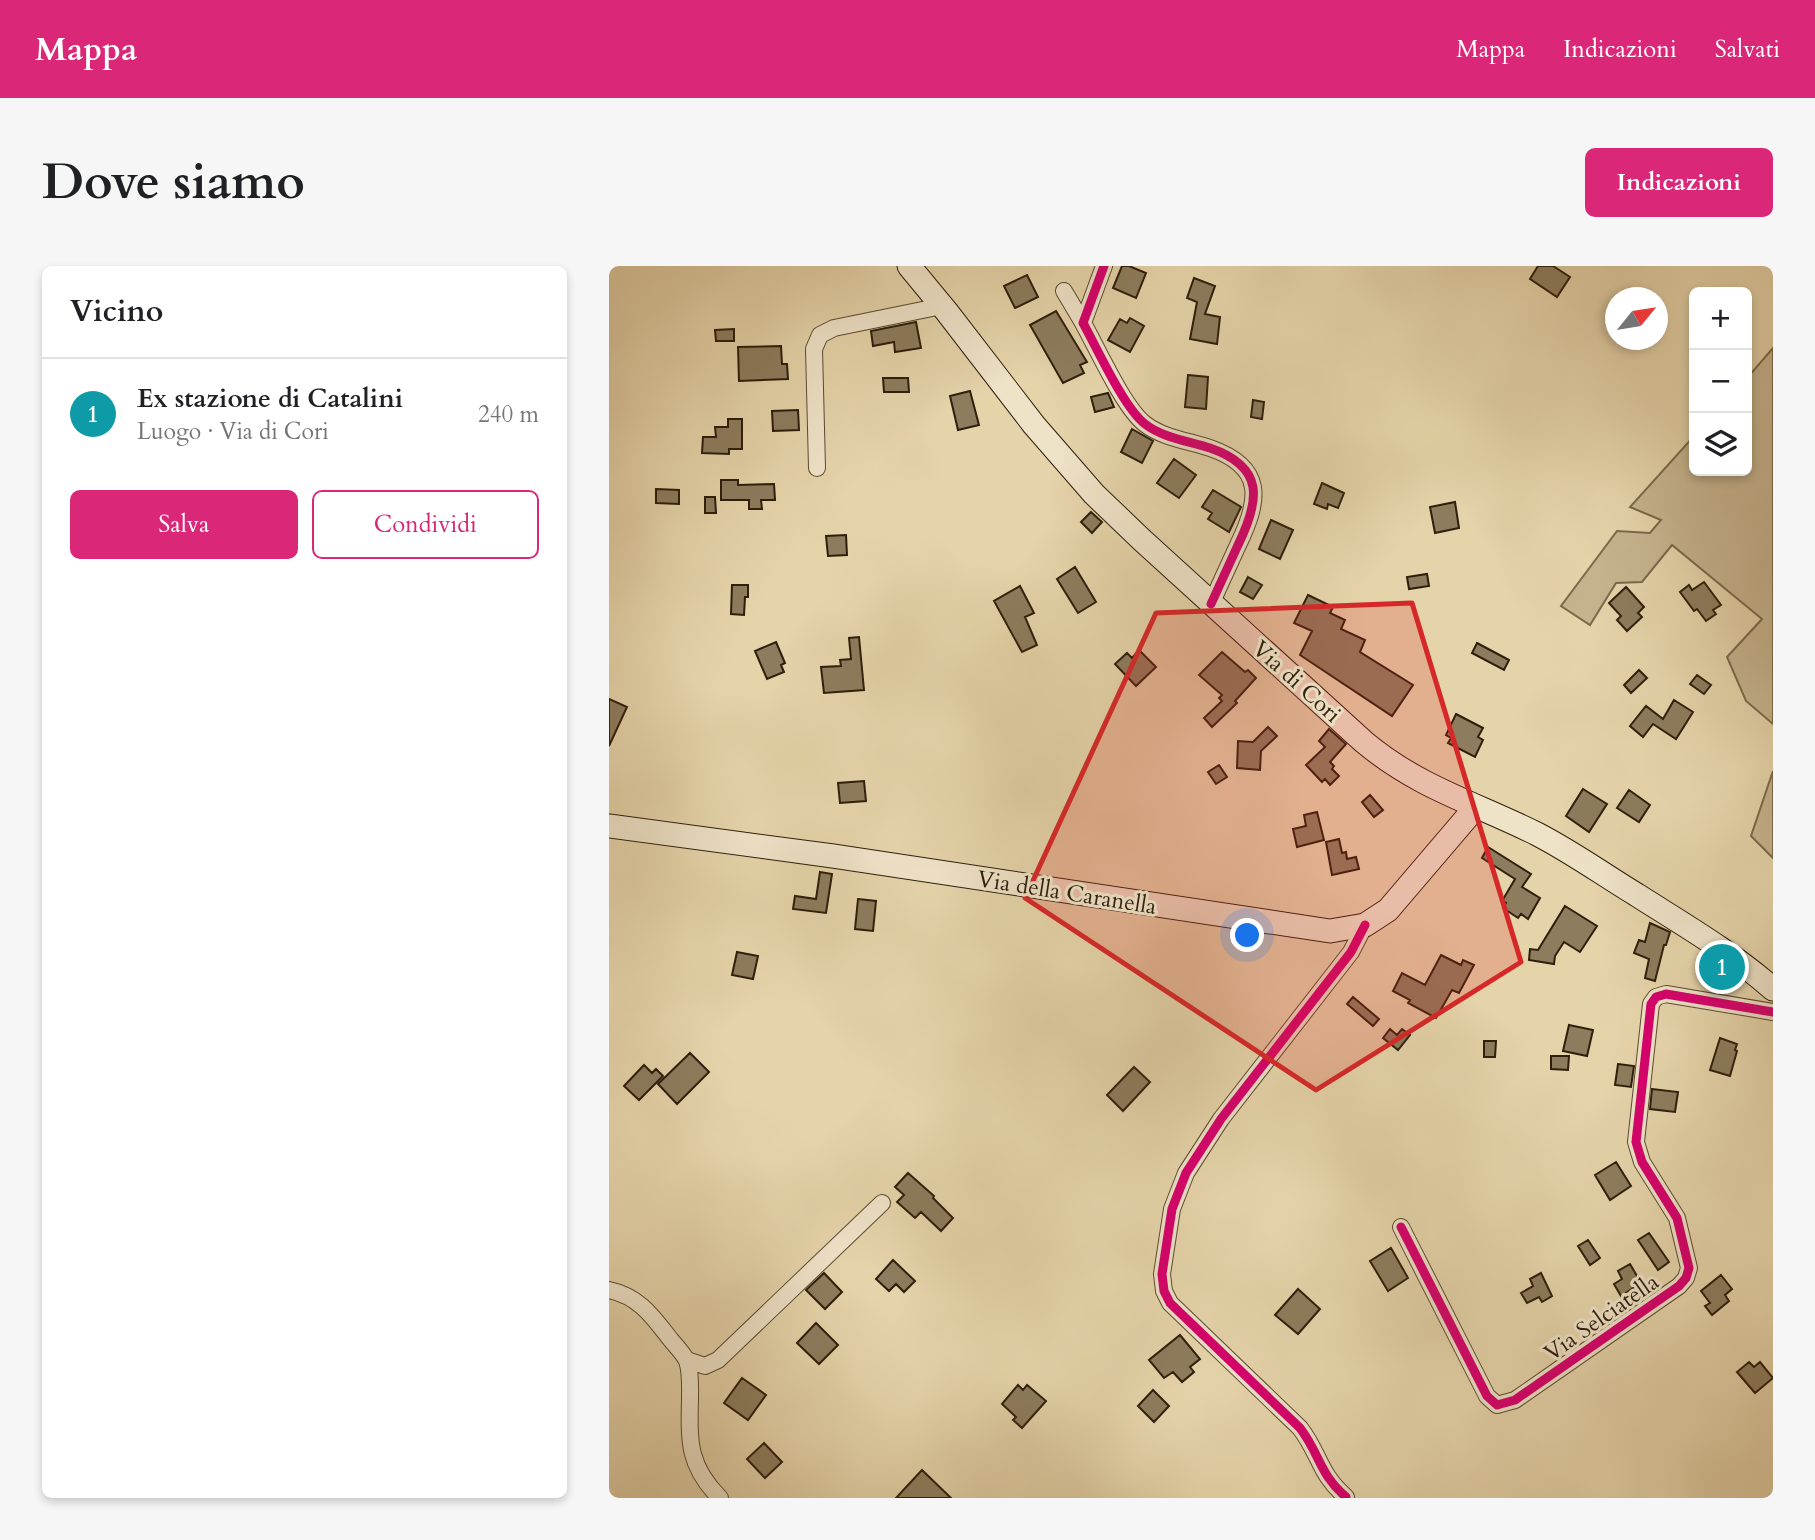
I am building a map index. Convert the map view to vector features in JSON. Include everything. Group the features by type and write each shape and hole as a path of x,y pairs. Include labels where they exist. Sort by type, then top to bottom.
{"main road":[{"name":"Via di Cori","path":"909,266 1073,471 1211,604 1385,759 1420,781 1560,847 1733,956 1773,989"},
{"name":"Via della Caranella","path":"609,826 833,856 1315,929 1341,930 1365,925 1393,905 1475,808"}],"street":[{"path":"1083,323 1104,266"},
{"path":"1064,291 1131,409 1140,420 1160,433 1229,455 1241,463 1250,475 1254,495 1253,512 1211,604"},
{"path":"817,468 814,349 820,335 834,328 942,306"},
{"path":"1346,1497 1326,1476 1300,1428 1170,1303 1164,1292 1162,1278 1172,1209 1192,1163 1221,1119 1351,952 1365,925"},
{"name":"Via Selciatella","path":"1401,1227 1487,1396 1497,1405 1520,1398 1679,1286 1688,1275 1688,1261 1677,1218 1642,1162 1636,1142 1651,1004 1656,997 1666,994 1773,1012"},
{"path":"687,1360 705,1366 718,1360 882,1203"},
{"path":"609,1290 630,1297 645,1307 687,1360 693,1458 703,1480 720,1498"}],"highlighted area":[{"path":"1412,603 1521,962 1316,1090 1025,898 1156,613"}],"shaded area":[{"path":"1773,348 1773,724 1746,701 1727,657 1762,619 1672,545 1642,582 1616,583 1590,625 1561,606 1617,531 1650,533 1661,520 1630,507 1689,442 1689,476 1752,476 1752,372"},
{"path":"1773,771 1773,858 1751,836"}],"building":[{"path":"1122,266 1146,273 1136,298 1113,288"},
{"path":"1538,266 1553,266 1570,277 1557,297 1530,279"},
{"path":"1027,275 1038,297 1015,308 1004,286"},
{"path":"1194,278 1215,286 1205,314 1220,317 1217,344 1190,339 1197,302 1187,298"},
{"path":"1056,311 1087,362 1080,365 1084,373 1063,383 1030,325"},
{"path":"1130,318 1144,326 1130,352 1108,340 1120,319 1127,323"},
{"path":"916,322 921,348 895,352 894,342 873,346 871,331"},
{"path":"734,329 734,341 716,341 715,330"},
{"path":"781,346 782,364 787,364 788,379 739,381 738,347"},
{"path":"1188,375 1208,377 1206,409 1185,407"},
{"path":"883,378 908,378 909,392 884,392"},
{"path":"970,391 979,425 958,430 950,396"},
{"path":"1108,393 1114,407 1095,412 1091,397"},
{"path":"1253,400 1264,402 1262,419 1251,417"},
{"path":"798,410 799,430 773,431 772,411"},
{"path":"728,419 742,419 742,449 729,449 729,454 702,453 703,437 716,437 715,427 728,427"},
{"path":"1132,429 1153,441 1142,463 1121,452"},
{"path":"1174,459 1196,475 1179,498 1157,483"},
{"path":"721,480 738,480 738,485 774,484 775,500 761,500 762,509 749,509 749,500 721,500"},
{"path":"1322,483 1344,493 1338,508 1328,504 1327,509 1314,504"},
{"path":"656,489 679,490 679,504 656,503"},
{"path":"1213,490 1241,507 1229,532 1208,519 1212,513 1202,507"},
{"path":"705,497 715,497 716,513 705,513"},
{"path":"1455,502 1459,528 1435,533 1430,507"},
{"path":"1091,512 1102,522 1092,533 1081,522"},
{"path":"1271,520 1293,530 1280,559 1259,549"},
{"path":"846,535 847,555 828,556 826,536"},
{"path":"1075,567 1096,602 1078,613 1057,579"},
{"path":"1427,574 1429,586 1409,589 1407,577"},
{"path":"1248,577 1262,585 1253,599 1240,592"},
{"path":"1704,582 1721,605 1713,610 1716,614 1706,621 1697,609 1694,611 1680,592 1689,585 1692,590"},
{"path":"732,585 748,585 744,615 731,614"},
{"path":"1020,586 1034,613 1025,617 1037,645 1022,652 994,601"},
{"path":"1626,587 1644,607 1638,613 1642,617 1627,631 1617,620 1621,616 1609,603"},
{"path":"1308,595 1333,607 1330,613 1345,620 1341,629 1365,640 1360,652 1413,685 1392,716 1300,655 1312,631 1294,623"},
{"path":"859,637 864,690 824,693 821,667 841,666 840,660 851,659 849,638"},
{"path":"776,642 785,663 781,665 784,672 767,679 755,651"},
{"path":"1477,643 1509,660 1504,670 1472,653"},
{"path":"1139,650 1156,667 1136,686 1115,664 1127,653 1132,658"},
{"path":"1222,652 1256,678 1235,701 1237,703 1212,727 1204,718 1222,701 1219,698 1222,695 1199,675"},
{"path":"1639,670 1647,678 1631,693 1624,685"},
{"path":"1697,675 1711,685 1704,694 1690,684"},
{"path":"609,699 627,707 609,746"},
{"path":"1674,700 1693,712 1676,739 1653,724 1643,737 1630,726 1646,706 1663,719"},
{"path":"1456,714 1483,728 1478,737 1483,740 1475,757 1448,743 1451,738 1446,735"},
{"path":"1268,727 1277,736 1261,751 1260,770 1237,768 1238,741 1253,742"},
{"path":"1329,729 1346,744 1330,762 1334,766 1332,769 1339,776 1330,785 1325,779 1322,782 1306,765 1325,747 1319,741"},
{"path":"1219,765 1227,777 1216,784 1208,772"},
{"path":"864,781 866,801 840,803 838,783"},
{"path":"1583,789 1607,804 1589,832 1566,816"},
{"path":"1629,790 1650,805 1639,822 1617,808"},
{"path":"1370,795 1383,810 1374,817 1362,802"},
{"path":"1317,812 1324,840 1297,847 1293,829 1306,826 1304,815"},
{"path":"1339,839 1342,853 1346,852 1347,859 1356,857 1359,869 1332,875 1326,842"},
{"path":"1488,847 1531,874 1522,887 1540,898 1528,919 1521,914 1518,918 1503,908 1506,903 1502,901 1515,879 1482,858"},
{"path":"820,872 832,874 826,913 793,909 795,896 816,899"},
{"path":"858,899 876,901 873,931 855,929"},
{"path":"1565,906 1597,926 1580,952 1564,942 1555,956 1554,964 1529,960 1530,949 1538,950"},
{"path":"1650,923 1670,932 1655,981 1645,978 1649,959 1634,953 1639,940 1645,942"},
{"path":"737,952 758,956 753,979 732,975"},
{"path":"1441,955 1461,965 1463,960 1474,965 1459,993 1452,990 1436,1018 1408,1003 1410,1000 1393,991 1402,973 1425,985"},
{"path":"1710,959 1732,974 1739,980 1707,973"},
{"path":"1353,997 1379,1019 1373,1026 1347,1004"},
{"path":"1569,1025 1593,1030 1587,1056 1563,1051"},
{"path":"1390,1029 1397,1035 1402,1029 1410,1035 1398,1050 1383,1038"},
{"path":"1720,1038 1737,1044 1730,1076 1710,1070"},
{"path":"1484,1041 1496,1041 1495,1057 1484,1057"},
{"path":"690,1053 709,1072 677,1104 658,1084"},
{"path":"1551,1056 1569,1056 1568,1070 1551,1069"},
{"path":"1618,1064 1634,1066 1631,1087 1615,1085"},
{"path":"644,1065 652,1073 656,1069 663,1076 639,1100 624,1086"},
{"path":"1134,1067 1150,1082 1123,1111 1107,1095"},
{"path":"1652,1089 1678,1092 1675,1112 1650,1109"},
{"path":"1616,1162 1631,1186 1610,1200 1595,1175"},
{"path":"908,1173 934,1196 953,1218 941,1231 921,1212 915,1218 897,1202 904,1195 895,1187"},
{"path":"1649,1233 1669,1262 1658,1270 1638,1240"},
{"path":"1588,1240 1600,1258 1590,1265 1578,1246"},
{"path":"1391,1248 1408,1278 1388,1291 1370,1261"},
{"path":"893,1260 915,1281 904,1292 896,1284 889,1291 876,1279"},
{"path":"1630,1264 1641,1283 1621,1296 1614,1284 1622,1279 1618,1271"},
{"path":"824,1273 842,1292 825,1309 806,1290"},
{"path":"1541,1273 1552,1296 1542,1302 1539,1297 1527,1303 1521,1293 1533,1286 1530,1279"},
{"path":"1721,1275 1732,1289 1725,1295 1729,1301 1712,1315 1705,1306 1710,1303 1701,1291"},
{"path":"1298,1289 1320,1309 1298,1334 1275,1315"},
{"path":"816,1323 838,1345 819,1364 797,1343"},
{"path":"1180,1335 1200,1359 1190,1367 1194,1372 1182,1382 1173,1372 1164,1378 1149,1360"},
{"path":"1749,1362 1754,1367 1760,1362 1773,1378 1755,1393 1737,1372"},
{"path":"742,1378 766,1395 748,1420 724,1403"},
{"path":"1018,1385 1023,1390 1027,1385 1046,1401 1022,1428 1013,1420 1016,1417 1002,1404"},
{"path":"1153,1390 1169,1406 1154,1422 1138,1406"},
{"path":"764,1443 782,1462 765,1478 747,1459"},
{"path":"922,1470 951,1498 896,1498"}],"cycle path":[{"path":"1104,266 1083,323 1128,405 1152,429 1228,456 1241,465 1249,475 1253,487 1251,514 1211,604"},
{"path":"1346,1497 1330,1480 1300,1428 1170,1303 1164,1291 1162,1274 1172,1209 1186,1173 1221,1119 1351,952 1365,925"},
{"path":"1401,1227 1487,1396 1497,1405 1515,1400 1679,1286 1686,1278 1689,1268 1677,1218 1642,1162 1636,1142 1651,1004 1656,997 1666,994 1773,1012"}],"place":[{"name":"Ex stazione di Catalini","path":"1722,967"}]}
